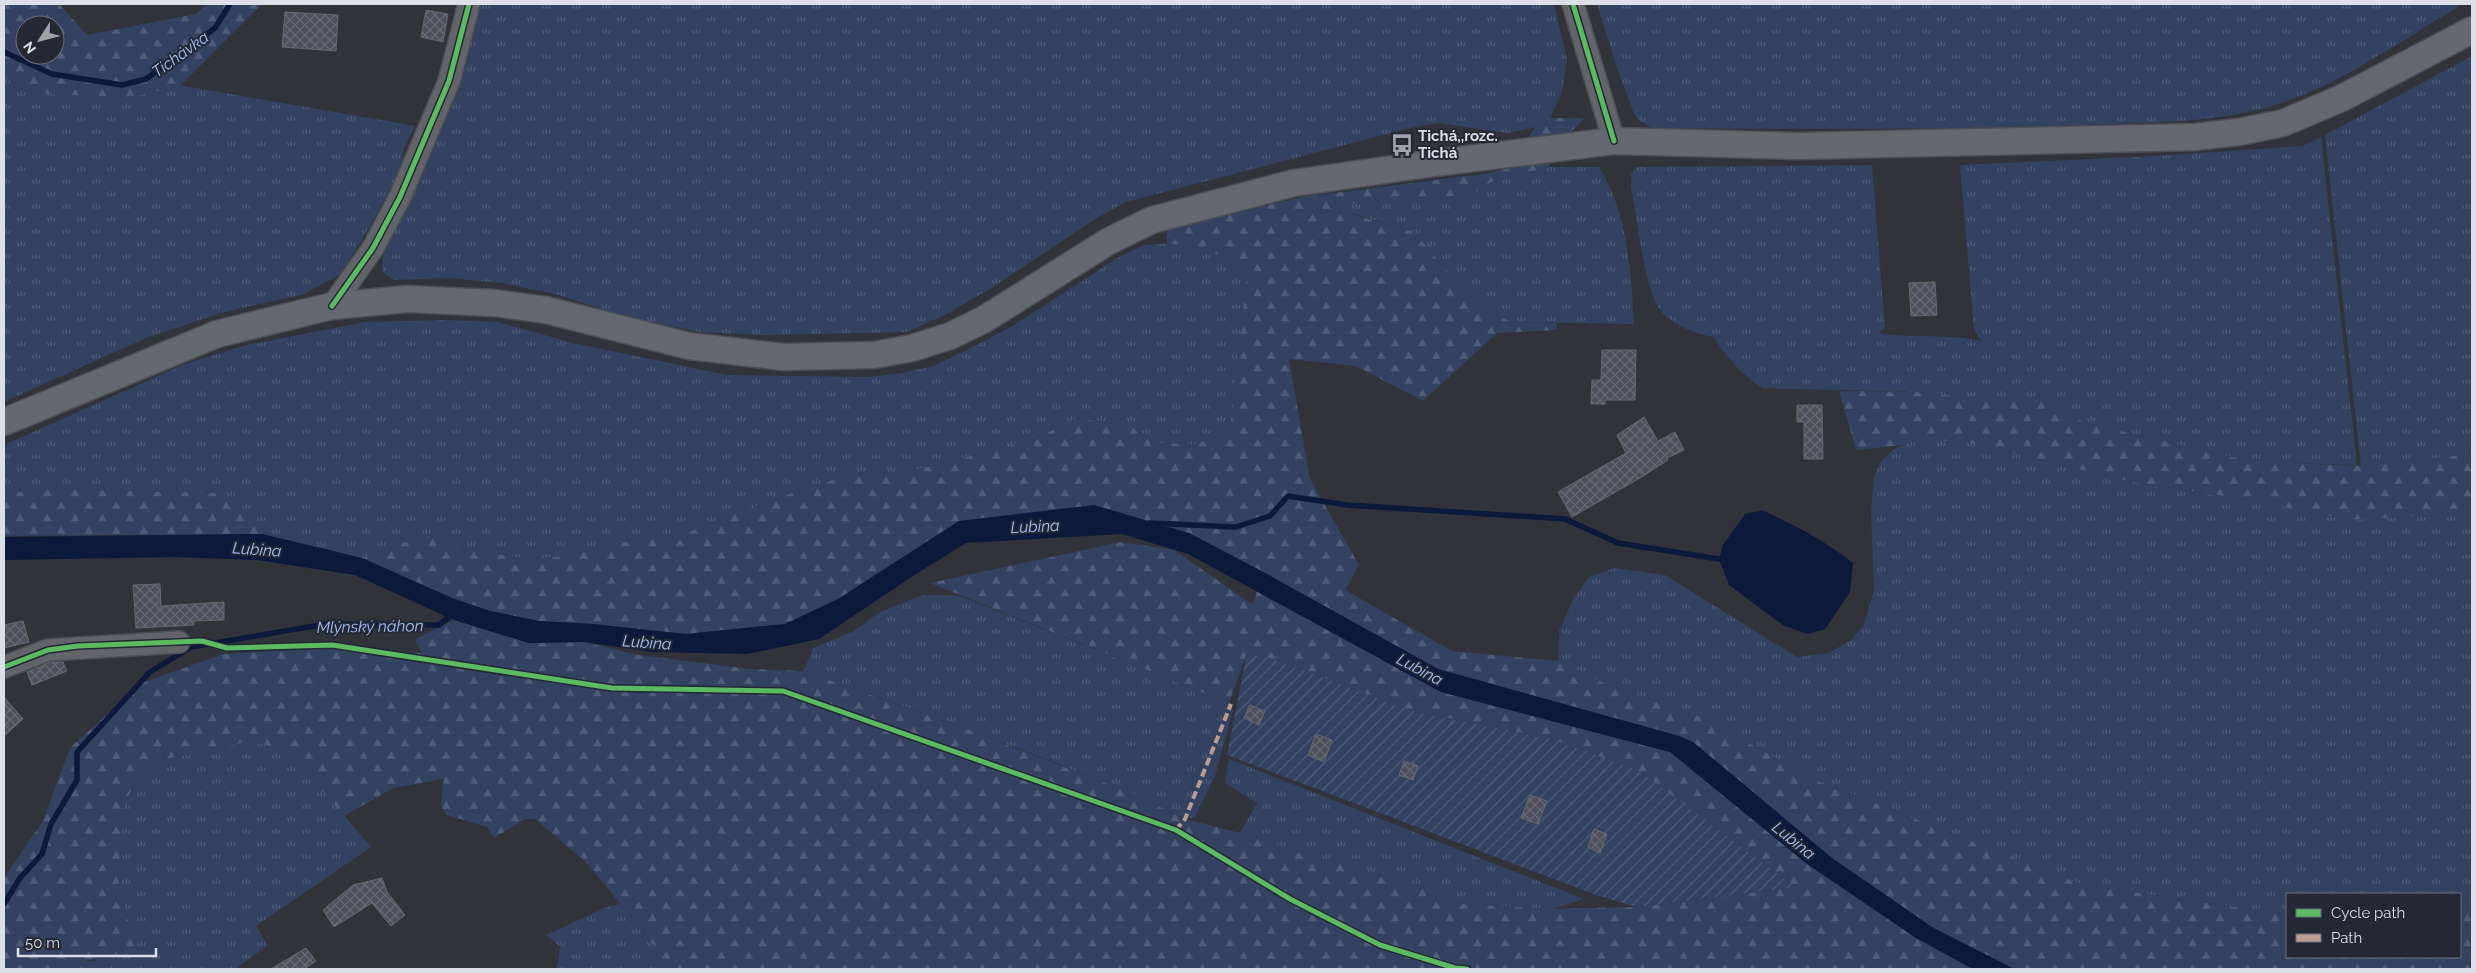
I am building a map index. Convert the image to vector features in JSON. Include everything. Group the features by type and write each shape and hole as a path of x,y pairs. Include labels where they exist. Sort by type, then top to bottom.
{"main road":[{"path":"4,422 217,334 332,306 407,299 495,303 546,310 690,346 783,357 874,354 912,348 942,338 984,320 1109,241 1152,220 1294,183 1435,163 1614,142 1798,146 2194,137 2239,132 2283,123 2342,98 2472,30"}],"street":[{"path":"332,306 373,248 400,196 449,81 470,4"},
{"path":"1574,4 1614,142"},
{"path":"4,667 48,650 179,642"}],"green space":[{"path":"4,4 59,4 87,35 196,14 207,4 262,4 180,86 127,98 31,93 4,76"},
{"path":"480,4 1554,4 1567,59 1562,92 1550,118 1536,127 1508,133 1439,123 1414,127 1126,202 1095,219 990,289 943,316 906,332 766,335 700,332 626,317 555,294 501,283 449,278 394,280 383,273 384,252 412,194 434,140 463,59"},
{"path":"1597,4 2460,4 2455,9 2348,73 2302,95 2255,111 2204,119 2124,124 1968,128 1810,129 1652,128 1641,122 1634,114"},
{"path":"2472,56 2472,454 2361,466 2325,135"},
{"path":"4,76 31,93 127,98 179,85 415,126 403,150 402,166 394,186 341,274 304,294 221,313 146,338 4,402"},
{"path":"1550,118 1584,118 1572,131 1559,137 1527,139 1536,127"},
{"path":"2321,137 2357,465 2292,463 2231,457 2087,423 2052,407 2038,396 2021,403 1918,392 1763,388 1736,366 1714,337 1699,334 1683,327 1669,318 1658,307 1653,296 1641,249 1631,187 1631,174 1636,167 1872,165 1885,328 1878,333 1904,336 1955,337 1981,341 1974,329 1960,165 2158,156 2303,146"},
{"path":"1550,160 1549,167 1493,181 1471,195 1350,204 1351,214 1414,232 1469,296 1495,315 1512,322 1556,323 1557,330 1497,333 1423,401 1356,366 1289,359 1310,479 1359,565 1345,590 1452,651 1558,661 1598,681 1704,718 1811,778 2080,884 2268,912 2286,913 2286,958 2461,958 2461,899 2472,896 2472,969 2014,969 1932,927 1832,858 1693,742 1679,736 1438,669 1189,533 959,521 838,599 785,624 686,634 593,624 539,621 490,611 452,598 362,558 427,534 468,550 530,559 568,556 625,542 695,530 775,499 850,474 913,471 1035,439 1077,418 1131,427 1156,443 1196,444 1218,436 1230,424 1234,406 1235,374 1247,276 1239,262 1199,248 1167,243 1167,229 1302,197 1483,174"},
{"path":"1549,167 1599,167 1609,185 1622,223 1626,243 1634,324 1512,322 1495,315 1469,296 1414,232 1351,213 1350,204 1471,195 1493,181"},
{"path":"1176,243 1199,248 1239,262 1247,276 1235,374 1234,406 1230,424 1218,436 1196,444 1156,443 1131,427 1077,418 1035,439 913,471 850,474 775,499 695,530 625,542 568,556 530,559 467,550 427,534 362,558 262,534 224,493 42,489 4,495 4,445 185,364 247,345 365,322 445,320 498,322 573,343 727,375 869,377 934,366 1014,325 1119,257 1144,245"},
{"path":"1839,391 1918,392 2021,403 2038,396 2052,407 2087,423 2231,457 2292,463 2361,466 2472,454 2472,513 2349,520 2255,501 2128,481 1965,442 1915,440 1903,445 1856,450"},
{"path":"1915,440 1965,442 2128,481 2255,501 2349,520 2472,513 2472,896 2461,899 2461,893 2286,893 2286,913 2268,912 2080,884 1811,778 1704,718 1598,681 1558,661 1559,631 1574,598 1589,577 1615,568 1665,575 1797,657 1829,653 1851,640 1864,625 1874,590 1871,512 1874,476 1882,460 1894,449"},
{"path":"42,489 225,493 262,534 4,536 4,495"},
{"path":"1121,542 1174,550 1253,605 1257,591 1441,692 1670,752 1916,938 1973,969 674,969 586,862 535,819 525,819 494,838 487,827 447,815 441,806 443,779 393,788 344,816 293,756 267,745 247,742 161,760 136,781 123,808 118,878 125,912 136,946 110,957 84,961 63,969 4,969 4,878 43,821 70,748 142,683 223,654 324,648 422,653 415,639 454,620 529,643 584,642 638,655 752,669 804,671 969,730 1131,793 1185,819 1240,833 1419,888 1463,904 1551,909 1636,907 1795,887 1552,739 1412,711 1273,659 1247,653 1229,703 930,583"},
{"path":"923,595 960,596 1229,703 1233,710 1215,776 1195,817 1186,819 1045,759 804,671 813,648 852,632 880,612"},
{"path":"1247,653 1273,659 1412,711 1552,739 1639,771 1796,887 1636,907 1596,895 1227,755"},
{"path":"247,742 267,745 293,756 371,847 256,926 268,945 235,969 63,969 84,961 95,961 125,911 118,878 119,849 123,808 136,781 161,760"},
{"path":"1229,759 1584,899 1551,909 1463,904 1419,888 1240,833 1257,803 1225,783"},
{"path":"620,904 674,969 557,969 560,947 546,935 607,907"}],"water":[{"name":"Lubina","path":"1094,505 1189,533 1438,669 1679,736 1693,742 1832,858 1932,927 2014,969 1973,969 1916,938 1807,864 1670,752 1441,692 1188,554 1122,534 966,543 819,639 747,654 652,652 584,642 529,643 454,620 355,575 257,560 175,557 4,560 4,537 262,534 362,558 452,598 490,611 539,621 593,624 686,634 785,624 838,599 959,521"},
{"path":"1762,510 1809,534 1853,563 1850,592 1825,629 1808,634 1784,626 1729,585 1719,559 1723,545 1745,514"}],"building":[{"path":"426,10 448,14 443,42 421,37"},
{"path":"285,12 338,15 336,51 282,47"},
{"path":"1935,282 1937,315 1911,316 1909,283"},
{"path":"1602,350 1636,350 1635,400 1605,400 1605,404 1591,404 1592,380 1601,380"},
{"path":"1797,405 1822,405 1823,459 1804,459 1804,422 1797,422"},
{"path":"1644,417 1658,441 1675,432 1684,450 1667,458 1668,460 1640,478 1572,517 1558,492 1626,453 1617,435"},
{"path":"160,584 161,606 224,602 224,620 194,621 194,625 136,628 133,585"},
{"path":"23,621 29,642 4,648 4,625"},
{"path":"51,662 63,662 67,671 32,685 27,672"},
{"path":"4,697 23,719 4,736"},
{"path":"1250,705 1265,711 1259,725 1244,718"},
{"path":"1316,734 1332,740 1324,762 1308,755"},
{"path":"1404,761 1418,766 1413,780 1399,775"},
{"path":"1530,795 1547,801 1538,824 1521,818"},
{"path":"1594,829 1607,834 1600,853 1588,847"},
{"path":"382,878 387,892 405,915 391,926 372,903 334,927 323,910 353,885"},
{"path":"306,948 316,961 304,969 271,969"}],"waterway":[{"name":"Tichávka","path":"4,52 52,74 122,85 146,79 215,28 230,4"},
{"path":"1149,523 1236,527 1270,516 1288,496 1347,505 1565,519 1618,543 1719,559"},
{"name":"Mlýnský náhon","path":"4,904 20,878 42,854 51,824 77,780 77,752 150,672 191,647 326,624 439,625 454,613"}],"marked path":[{"path":"1176,830 1185,819 1231,704"}],"cycle path":[{"path":"332,306 373,248 400,197 449,81 469,4"},
{"path":"1573,4 1614,141"},
{"path":"4,667 48,650 78,646 202,641 227,648 332,645 612,688 783,691 1176,830 1290,899 1380,945 1455,968 1467,969"}],"place":[{"name":"Tichá,,rozc. Tichá","path":"1402,145"}]}
